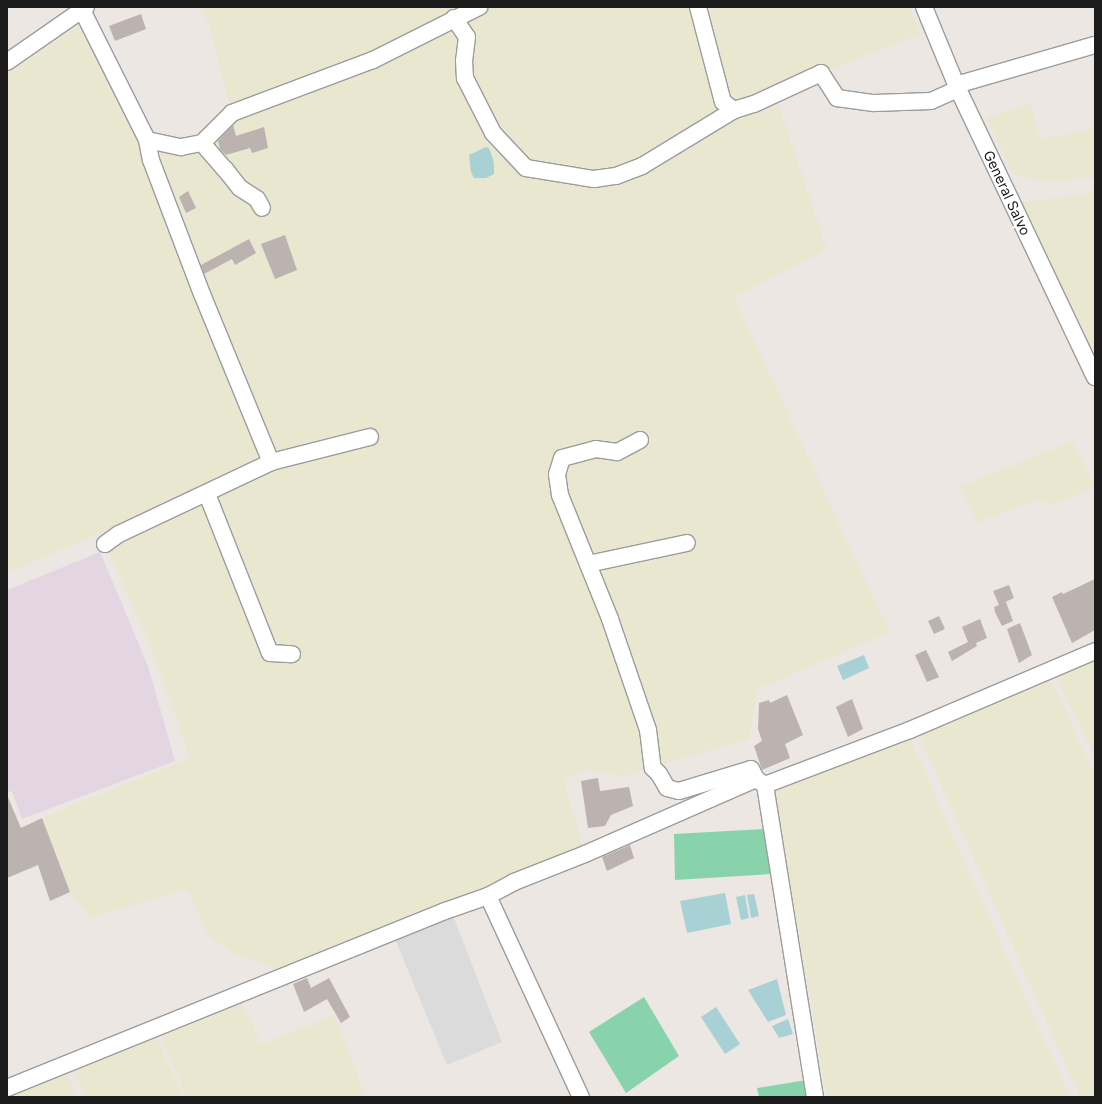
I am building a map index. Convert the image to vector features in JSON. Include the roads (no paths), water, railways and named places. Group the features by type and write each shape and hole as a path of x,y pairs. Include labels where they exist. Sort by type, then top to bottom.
{"street":[{"path":"147,140 181,147 202,143 232,113 373,60 454,18 479,7"},
{"path":"698,7 723,102 734,110"},
{"name":"General Salvo","path":"924,7 957,87 1095,377"},
{"path":"7,62 84,9 147,140 151,160 202,294 271,462"},
{"path":"454,18 467,37 464,60 465,78 493,133 526,168 594,180 616,176 642,166 734,110 754,104 821,73 837,98 874,103 931,101 957,87 1095,45"},
{"path":"202,143 240,188 257,199 262,208"},
{"path":"105,544 119,534 207,494 271,462 370,437"},
{"path":"640,440 617,452 596,449 562,458 557,474 560,495 610,619 648,730 653,768 659,774 667,788 679,791 751,769 760,782 815,1097"},
{"path":"207,494 270,653 292,654"},
{"path":"588,564 687,543"},
{"path":"7,1088 430,917 488,896 514,882 760,782 910,730 1095,651"},
{"path":"488,896 581,1097"}],"water":[{"path":"486,147 489,148 492,156 494,174 486,178 474,178 471,172 469,155"},
{"path":"864,655 869,668 843,680 837,666"},
{"path":"725,893 731,924 687,933 680,901"},
{"path":"754,894 759,916 751,918 747,895"},
{"path":"745,895 749,918 741,920 736,897"},
{"path":"777,979 786,1015 768,1022 748,990"},
{"path":"716,1007 740,1044 725,1054 701,1017"},
{"path":"788,1019 793,1034 779,1038 772,1026"}]}
